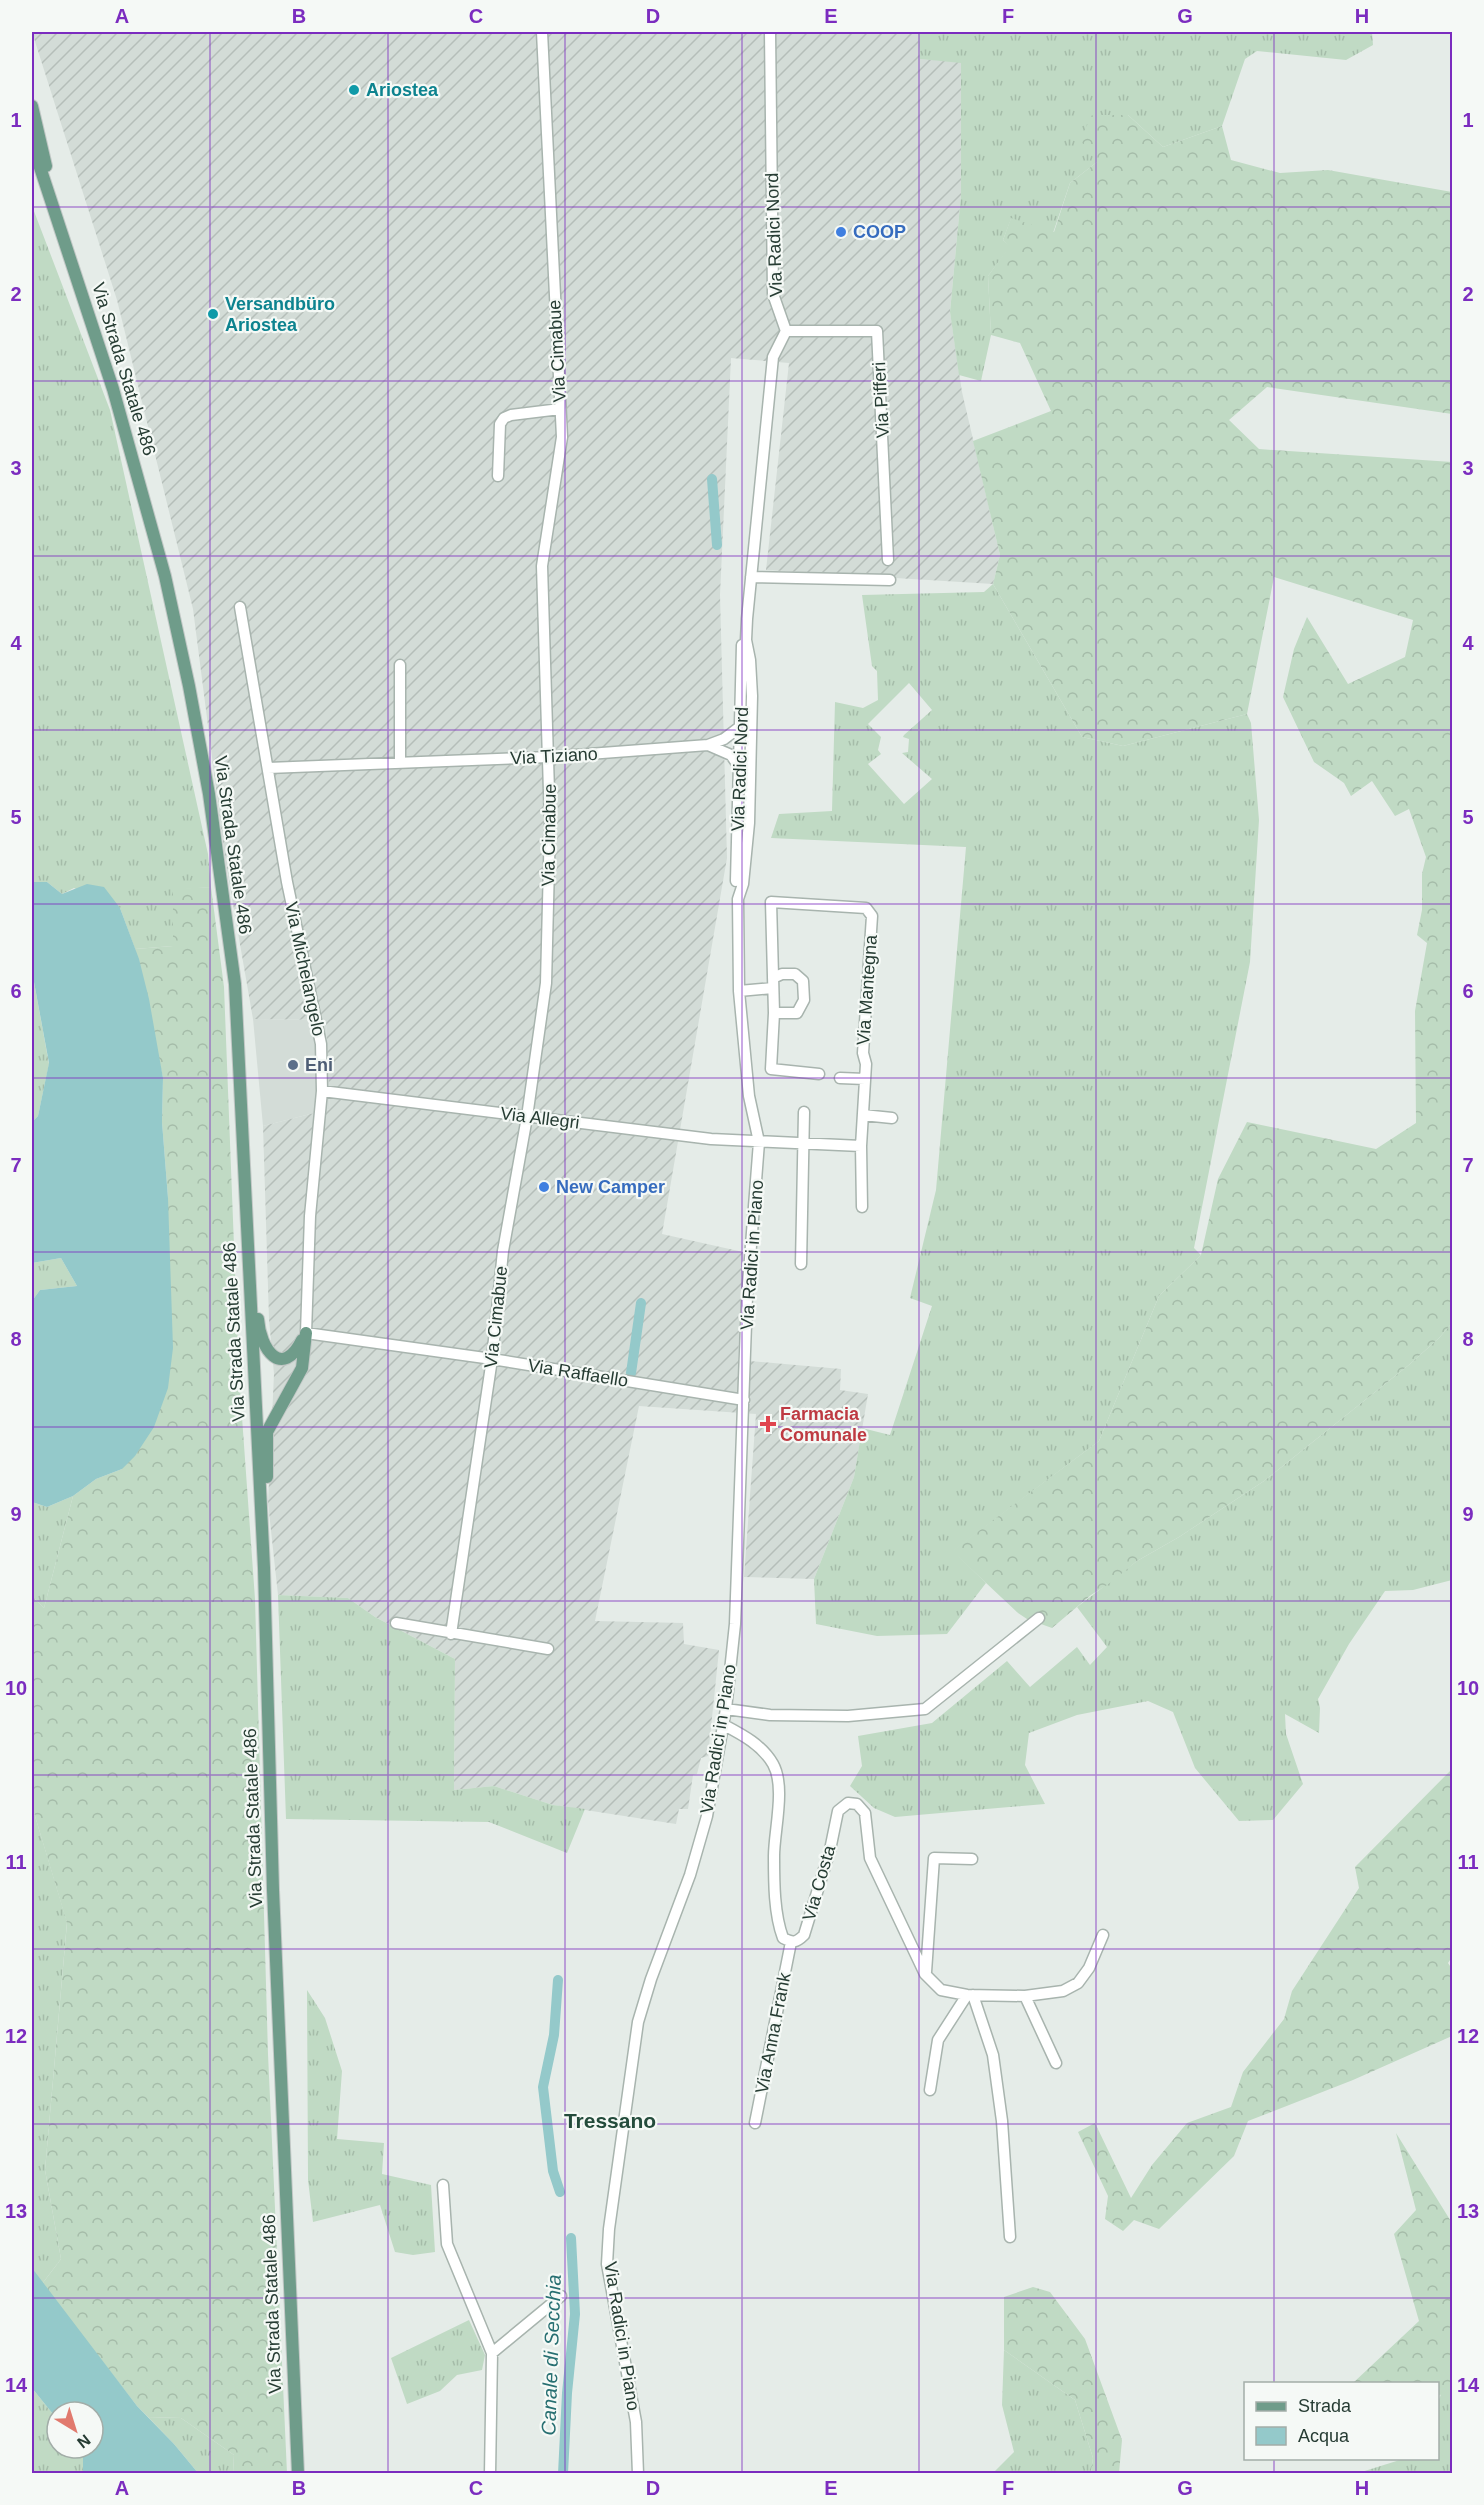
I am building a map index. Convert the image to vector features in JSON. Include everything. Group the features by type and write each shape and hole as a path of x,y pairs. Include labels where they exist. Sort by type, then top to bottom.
{"main road":[{"path":"32,106 55,212"},
{"path":"32,142 55,212"},
{"path":"32,168 55,212"},
{"name":"Via Strada Statale 486","path":"55,212 113,389 165,576 209,794 235,984 261,1514 274,1914 298,2474"},
{"path":"248,1249 257,1295 259,1330 268,1353 277,1358 287,1358 295,1353 306,1333"},
{"path":"261,1514 268,1490 267,1432 302,1368 306,1333"}],"street":[{"name":"Via Cimabue","path":"451,1634 492,1359 503,1251 527,1117 546,983 549,757 542,566 562,437 542,32"},
{"name":"Via Radici Nord","path":"750,745 751,673 746,640 751,577 773,357 786,331 773,294 770,32"},
{"name":"Via Pifferi","path":"786,331 877,331 888,560"},
{"path":"498,476 500,424 504,418 511,415 560,409"},
{"path":"751,577 890,580"},
{"name":"Via Michelangelo","path":"240,607 287,882 321,1044 322,1091 310,1216 306,1333"},
{"name":"Via Radici Nord","path":"738,899 736,889 742,644 746,640"},
{"path":"742,686 757,666 763,664 757,662 749,653"},
{"path":"400,665 400,762"},
{"path":"708,745 724,739 741,726"},
{"path":"708,745 730,755 740,768"},
{"name":"Via Tiziano","path":"268,768 549,757 708,745"},
{"name":"Via Radici in Piano","path":"638,2474 636,2422 607,2264 609,2229 638,2022 651,1979 690,1875 707,1816 724,1725 735,1624 747,1297 759,1142 749,1096 739,992 738,899 742,884 749,823 750,745"},
{"name":"Via Mantegna","path":"773,983 771,902 869,910 872,915 863,1053 866,1064 865,1079"},
{"path":"739,992 773,983 782,974 795,974 803,981 804,1000 797,1013 774,1013"},
{"path":"773,983 771,1069 819,1074"},
{"path":"840,1078 865,1079 861,1146 862,1207"},
{"name":"Via Allegri","path":"322,1091 711,1140 861,1146"},
{"path":"801,1264 804,1112"},
{"path":"863,1115 892,1118"},
{"name":"Via Raffaello","path":"306,1333 492,1359 744,1400"},
{"path":"726,1709 770,1715 848,1716 924,1709 1039,1618"},
{"path":"396,1623 548,1649"},
{"name":"Via Costa","path":"724,1725 757,1745 775,1767 778,1788 774,1856 778,1925 783,1938 797,1942 804,1935 830,1850 838,1811 848,1803 857,1804 865,1813 870,1858 925,1974 941,1990 970,1995 1025,1996 1063,1991 1078,1983 1089,1968 1103,1935"},
{"path":"925,1974 934,1858 972,1859"},
{"name":"Via Anna Frank","path":"755,2123 791,1942"},
{"path":"930,2090 938,2040 970,1995"},
{"path":"970,1995 993,2055 1002,2121 1010,2237"},
{"path":"1025,1996 1056,2063"},
{"path":"443,2185 447,2244 492,2353 487,2473"},
{"path":"492,2353 561,2296"}],"shaded area":[{"path":"32,32 918,32 920,59 961,62 961,195 950,312 962,392 1000,555 993,584 766,570 789,363 731,358 720,595 727,858 662,1234 743,1252 738,1360 841,1369 840,1390 868,1394 854,1477 814,1579 744,1577 756,1414 639,1406 595,1621 683,1623 684,1644 719,1650 708,1756 701,1758 697,1774 693,1775 688,1809 679,1809 676,1824 553,1805 494,1786 454,1790 455,1659 375,1617 348,1598 278,1595 268,1503 274,1374 269,1319 263,1126 330,1109 326,1020 253,1019 225,858 193,609 117,300"},
{"path":"253,1019 326,1020 330,1109 263,1126"}],"green space":[{"path":"918,32 1372,32 1373,45 1346,60 1257,51 1245,59 1222,126 1163,147 1128,115 1097,162 1070,183 1053,233 1011,219 1003,240 1010,247 988,276 991,335 981,381 959,375 950,312 961,195 961,63 920,59"},
{"path":"1092,115 1128,115 1163,147 1222,126 1231,160 1280,173 1328,170 1452,192 1452,414 1267,387 1229,420 1259,449 1452,462 1452,1323 1410,1364 1264,1481 1179,1537 1137,1561 1052,1628 1027,1619 1018,1613 952,1551 1099,1441 1159,1296 1201,1255 1218,1179 1247,1122 1376,1149 1416,1123 1415,1011 1427,943 1417,935 1422,910 1422,874 1426,857 1409,809 1395,816 1372,781 1351,796 1344,783 1314,762 1283,697 1294,649 1307,617 1348,684 1405,657 1413,620 1274,577 1247,714 1123,746 1082,737 993,584 1000,555 973,441 1051,411 1020,343 991,335 988,276 1009,247 1003,240 1011,218 1054,232 1070,183 1097,162 1080,140"},
{"path":"32,206 110,410 208,854 211,887 173,890 173,946 135,949 120,908 74,888 62,894 47,882 32,882"},
{"path":"993,584 1082,737 1123,746 1247,714 1251,723 1259,820 1250,962 1194,1248 1201,1255 1159,1296 1099,1441 953,1551 986,1583 947,1634 877,1636 816,1624 814,1579 854,1477 862,1428 890,1435 932,1306 910,1298 936,1190 966,847 771,838 779,814 832,811 835,702 863,708 878,700 877,671 872,666 862,595 984,592","holes":["909,683 932,710 903,737 909,739 908,752 902,753 932,779 904,804 868,764 881,754 878,750 881,737 868,724"]},
{"path":"211,887 224,987 239,1375 255,1599 268,2054 287,2473 233,2473 234,2455 181,2418 148,2417 42,2284 61,2259 45,2170 67,1923 32,1806 32,1596 44,1608 73,1496 96,1479 122,1469 168,1198 162,1122 163,1078 135,949 173,946 173,889"},
{"path":"32,920 34,982 49,1064 38,1116 32,1122"},
{"path":"61,1258 77,1286 40,1290 32,1301 32,1263"},
{"path":"1452,1323 1452,1580 1413,1590 1385,1591 1349,1644 1318,1699 1319,1733 1285,1714 1286,1734 1303,1784 1273,1820 1239,1821 1195,1768 1173,1712 1148,1701 1077,1715 1029,1733 1025,1765 1045,1804 895,1817 874,1808 850,1786 862,1766 858,1736 932,1723 1007,1661 1030,1687 1077,1647 1090,1665 1107,1647 1077,1607 1137,1561 1179,1537 1264,1481 1410,1364"},
{"path":"73,1496 44,1608 32,1596 32,1502 47,1507"},
{"path":"278,1595 348,1598 375,1617 455,1659 454,1790 494,1786 553,1805 585,1809 567,1853 489,1822 286,1819"},
{"path":"1452,1769 1452,1957 1448,1963 1452,1969 1452,2036 1353,2080 1248,2121 1234,2156 1159,2229 1134,2220 1123,2231 1105,2219 1108,2196 1078,2132 1095,2123 1131,2198 1152,2165 1187,2123 1231,2107 1243,2072 1284,2019 1292,1991 1359,1888 1355,1867"},
{"path":"32,1806 67,1922 45,2170 61,2259 42,2284 32,2268"},
{"path":"307,1990 325,2018 342,2071 337,2139 384,2143 382,2174 431,2185 435,2252 413,2255 395,2252 380,2205 313,2222 308,2180"},
{"path":"1396,2133 1452,2223 1452,2394 1439,2395 1439,2382 1354,2382 1419,2321 1394,2234 1416,2210"},
{"path":"1033,2287 1050,2292 1085,2339 1122,2440 1119,2473 1091,2473 1093,2458 1075,2400 1004,2350 1004,2297"},
{"path":"469,2320 485,2355 482,2370 457,2375 440,2391 407,2404 391,2358"},
{"path":"1004,2350 1075,2400 1093,2458 1091,2473 992,2474 1014,2452 1002,2405"},
{"path":"32,2388 45,2404 45,2460 83,2460 83,2473 32,2473"},
{"path":"1441,2394 1452,2394 1452,2473 1355,2474 1400,2460 1439,2460 1439,2400"},
{"path":"148,2417 181,2418 234,2455 233,2473 198,2473"}],"water":[{"path":"32,882 47,882 62,894 87,884 104,887 120,908 139,959 149,999 163,1078 162,1122 168,1198 173,1348 168,1388 154,1427 135,1456 122,1469 96,1479 73,1496 47,1507 32,1502 32,1301 40,1290 77,1286 61,1258 32,1263 32,1122 38,1116 49,1063 34,982"},
{"path":"32,2268 137,2406 198,2473 83,2473 83,2460 105,2460 105,2400 45,2400 45,2404 32,2388"}],"waterway":[{"name":"Canale di Secchia","path":"712,479 717,545"},
{"name":"Canale di Secchia","path":"631,1373 641,1303"},
{"name":"Canale di Secchia","path":"558,1980 554,2035 543,2087 553,2171 560,2192"},
{"name":"Canale di Secchia","path":"563,2474 567,2393 575,2314 571,2238"}],"place":[{"name":"Ariostea","path":"354,90"},
{"name":"COOP","path":"841,232"},
{"name":"Versandbüro Ariostea","path":"213,314"},
{"name":"Eni","path":"293,1065"},
{"name":"New Camper","path":"544,1187"},
{"name":"Farmacia Comunale","path":"768,1424"}],"district":[{"name":"Tressano","path":"610,2121"}]}
